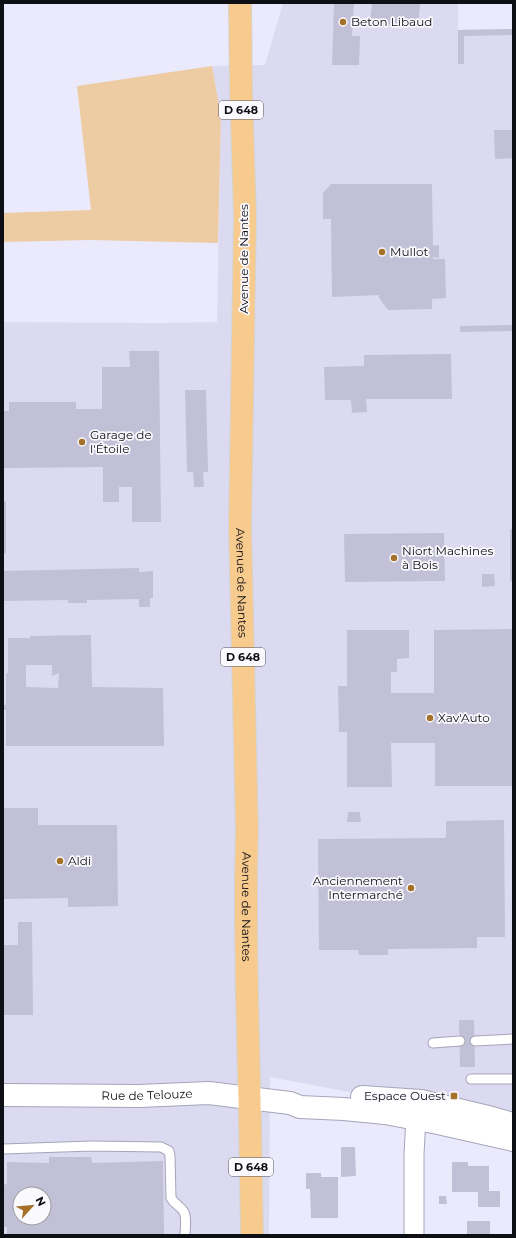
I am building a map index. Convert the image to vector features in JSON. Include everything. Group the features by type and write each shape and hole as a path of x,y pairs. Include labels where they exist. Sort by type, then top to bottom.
{"main road":[{"name":"Avenue de Nantes","path":"240,3 245,216 240,527 247,825 246,913 252,1235"}],"street":[{"name":"Rue de Telouze","path":"3,1095 139,1096 209,1093 290,1103 300,1107 371,1112 416,1118 513,1140"},
{"name":"Rue de Telouze","path":"290,1103 309,1095 421,1101 513,1124"},
{"path":"414,1235 414,1154 416,1118"}],"lane":[{"path":"475,1041 513,1039"},
{"path":"433,1042 460,1041"},
{"path":"470,1079 513,1080"},
{"path":"3,1149 92,1146 165,1148 170,1156 171,1198 174,1204 181,1208 185,1213 185,1235"}],"shaded area":[{"path":"283,3 458,3 458,30 513,29 513,1123 270,1077 269,1235 3,1235 3,322 217,322 221,117 212,66 265,65"},
{"path":"212,66 221,117 218,243 90,240 3,242 3,213 91,210 77,86"}],"building":[{"name":"Beton Libaud","path":"334,3 354,3 352,36 360,36 359,65 332,65"},
{"path":"372,3 420,3 418,27 370,23"},
{"path":"513,29 513,35 464,36 464,64 458,64 458,30"},
{"path":"494,130 513,130 513,158 495,159"},
{"name":"Mullot","path":"331,184 432,184 433,246 439,245 439,258 433,257 433,259 445,259 446,298 432,299 432,309 388,310 379,298 379,295 332,297 331,219 323,219 323,193"},
{"path":"513,325 513,331 460,332 460,326"},
{"name":"Garage de l'Étoile","path":"129,351 159,351 161,522 132,522 132,487 119,487 119,502 103,502 103,467 4,468 3,411 9,411 9,402 76,402 76,409 102,409 102,367 130,367"},
{"path":"451,354 452,399 366,399 367,412 352,413 351,400 325,400 324,367 364,366 364,355"},
{"path":"185,390 206,390 208,472 203,472 204,487 194,487 193,472 187,472"},
{"path":"3,501 6,501 6,553 3,553"},
{"path":"510,529 513,529 513,581 510,581"},
{"name":"Niort Machines à Bois","path":"444,533 445,581 345,582 344,534"},
{"path":"139,568 139,572 153,571 153,598 150,598 150,607 139,607 139,599 87,600 87,603 68,603 68,600 3,601 3,571"},
{"path":"482,574 494,574 495,586 482,587"},
{"name":"Xav'Auto","path":"513,629 513,786 435,786 435,743 391,743 392,787 347,787 347,732 339,732 338,686 347,686 347,630 409,630 409,658 397,659 397,672 391,672 391,693 434,693 434,630"},
{"path":"91,635 92,687 163,688 164,746 6,746 6,710 3,710 3,705 6,705 8,638 30,638 30,636","holes":["26,665 52,665 52,676 59,673 58,688 26,687"]},
{"name":"Aldi","path":"3,808 38,808 38,825 117,825 118,906 68,907 68,898 3,899"},
{"path":"348,812 360,812 361,822 347,822"},
{"name":"Anciennement Intermarché","path":"504,820 505,937 477,937 477,948 388,949 388,955 359,955 358,950 319,950 318,839 446,838 446,821"},
{"path":"18,922 32,922 33,1015 3,1015 3,945 18,945"},
{"path":"459,1020 474,1020 475,1067 460,1067"},
{"path":"341,1147 355,1147 356,1176 341,1177"},
{"path":"49,1157 91,1157 92,1163 163,1161 164,1235 7,1235 7,1227 3,1227 3,1185 7,1184 7,1162 49,1163"},
{"path":"452,1162 468,1162 468,1166 489,1166 489,1191 500,1191 500,1207 478,1207 478,1192 452,1192"},
{"path":"306,1173 321,1173 321,1177 338,1177 338,1218 311,1218 310,1189 306,1189"},
{"path":"439,1196 446,1196 447,1204 439,1204"},
{"path":"467,1221 490,1221 490,1235 467,1235"}],"place":[{"name":"Beton Libaud","path":"343,22"},
{"name":"Mullot","path":"382,252"},
{"name":"Garage de l'Étoile","path":"82,442"},
{"name":"Niort Machines à Bois","path":"394,558"},
{"name":"Xav'Auto","path":"430,718"},
{"name":"Aldi","path":"60,861"},
{"name":"Anciennement Intermarché","path":"411,888"},
{"name":"Espace Ouest","path":"454,1096"}]}
